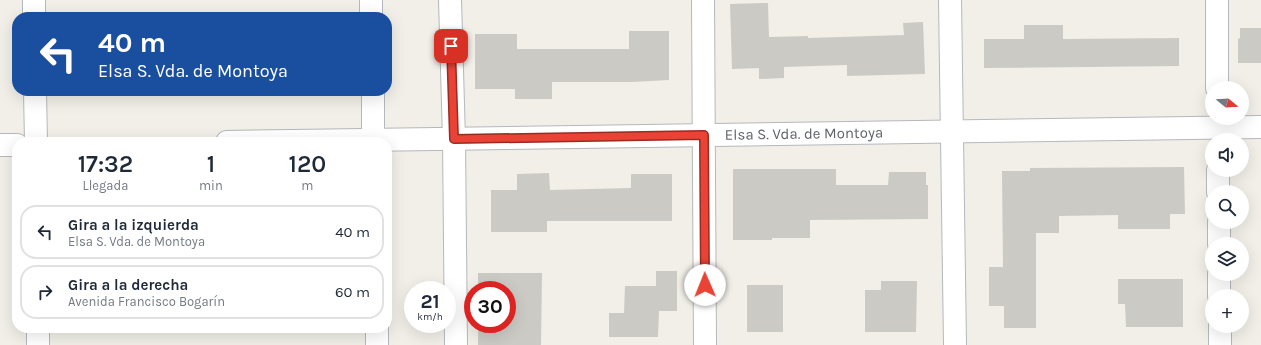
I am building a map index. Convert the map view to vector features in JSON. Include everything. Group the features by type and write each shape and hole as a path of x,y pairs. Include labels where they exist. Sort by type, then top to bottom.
{"street":[{"path":"34,0 34,12"},
{"path":"371,0 371,12"},
{"path":"450,0 454,139 456,345"},
{"path":"703,0 705,345"},
{"path":"950,0 955,345"},
{"path":"1216,0 1217,81"},
{"path":"35,96 36,137"},
{"path":"372,96 373,137"},
{"name":"Elsa S. Vda. de Montoya","path":"392,141 1261,128"},
{"path":"0,145 12,145"},
{"path":"38,333 38,345"},
{"path":"376,333 377,345"},
{"path":"1220,333 1220,345"}],"building":[{"path":"768,3 769,37 808,36 808,38 904,35 903,23 923,22 925,74 847,76 847,65 784,67 784,78 759,79 759,68 732,69 730,4"},
{"path":"1024,25 1063,25 1063,39 1179,38 1179,66 984,68 984,39 1024,39"},
{"path":"1240,28 1261,28 1261,63 1238,63 1238,39 1240,38"},
{"path":"629,31 669,31 669,80 632,82 552,82 552,99 515,99 515,89 475,89 475,34 517,34 517,49 629,49"},
{"path":"1184,167 1185,214 1170,214 1170,229 1118,229 1118,215 1059,216 1059,233 1036,233 1036,328 1004,328 1004,306 989,306 989,267 1003,267 1002,171 1030,171 1030,168"},
{"path":"733,169 836,169 836,185 888,185 889,172 926,172 926,185 928,185 928,219 810,220 810,238 733,240"},
{"path":"549,173 550,190 631,188 631,174 672,174 672,221 547,221 547,232 491,232 491,190 517,190 517,174"},
{"path":"656,271 677,271 677,311 659,311 658,337 609,337 609,313 624,313 625,286 656,286"},
{"path":"478,273 542,273 541,345 478,345 478,333 516,333 516,281 478,281"},
{"path":"1118,279 1183,279 1183,327 1126,327 1125,304 1118,304"},
{"path":"881,281 917,281 916,332 865,332 865,290 881,290"},
{"path":"747,285 783,285 783,332 747,332"}],"route":[{"path":"451,46 454,139 704,135 705,285"}]}
